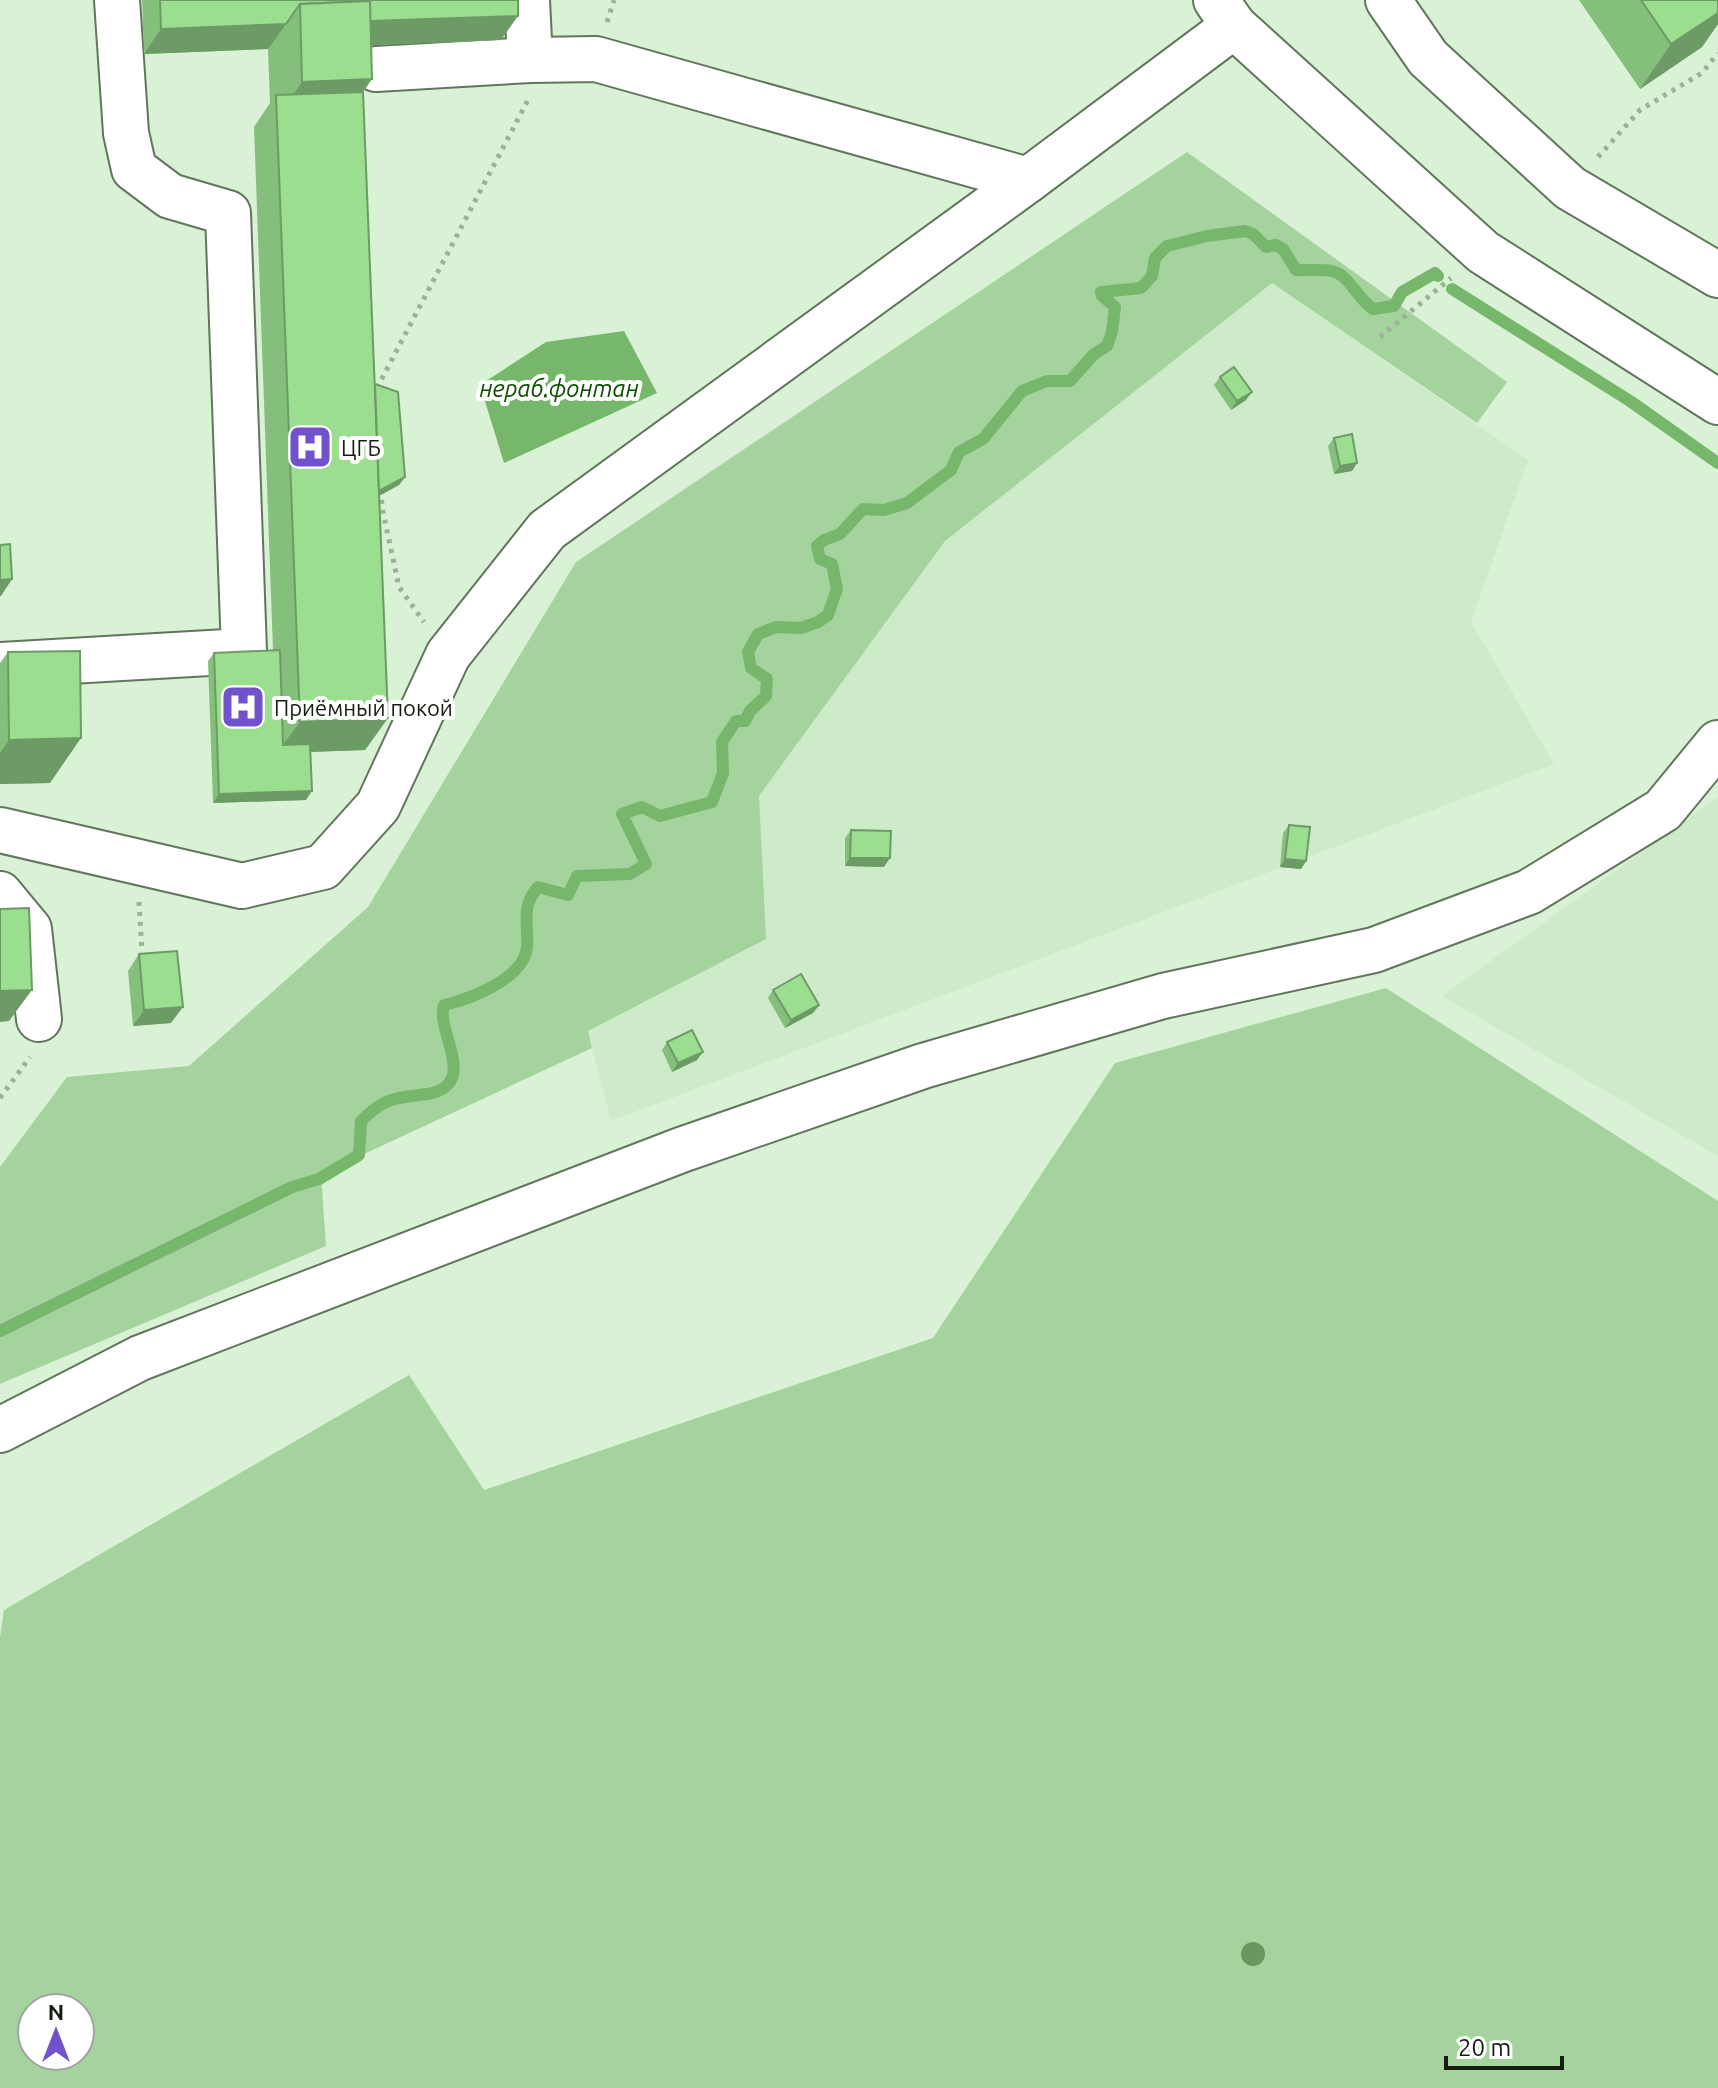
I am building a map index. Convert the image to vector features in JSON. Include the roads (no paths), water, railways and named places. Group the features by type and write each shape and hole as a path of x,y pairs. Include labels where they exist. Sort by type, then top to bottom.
{"street":[{"path":"0,665 244,651 228,213 170,196 134,169 126,133 117,0"},
{"path":"527,0 540,60"},
{"path":"1388,0 1428,58 1570,188 1718,275"},
{"path":"0,830 242,886 323,867 378,806 448,655 547,530 1028,180 1225,13 1483,252 1718,402"},
{"path":"376,69 596,59 1028,180"},
{"path":"0,1430 140,1358 681,1150 923,1066 1163,996 1374,950 1529,892 1663,810 1718,743"},
{"path":"0,894 29,929 39,1019"}],"water":[{"name":"нераб.фонтан","path":"624,331 657,393 504,463 480,385 546,342"}],"waterway":[{"path":"0,1331 292,1187 319,1179 359,1155 361,1121 378,1107 391,1100 443,1089 451,1080 454,1069 445,1029 444,1005 494,986 516,969 527,947 526,916 529,902 538,887 568,895 577,876 630,874 646,864 622,814 642,807 660,816 712,802 723,773 722,742 736,721 745,721 750,711 766,696 767,679 751,668 748,652 758,634 776,627 801,628 828,615 837,589 832,564 820,559 817,546 840,534 863,509 884,510 907,503 951,470 959,452 983,439 1022,391 1047,381 1070,381 1094,354 1107,346 1112,332 1115,307 1101,292 1141,288 1152,276 1155,258 1167,246 1245,231 1253,234 1266,247 1276,245 1283,249 1296,270 1325,270 1341,275 1373,309 1394,306 1402,292 1435,273 1438,276"},
{"path":"1452,289 1630,401 1718,463"}],"place":[{"name":"ЦГБ","path":"310,447"},
{"name":"Приёмный покой","path":"243,707"}]}
